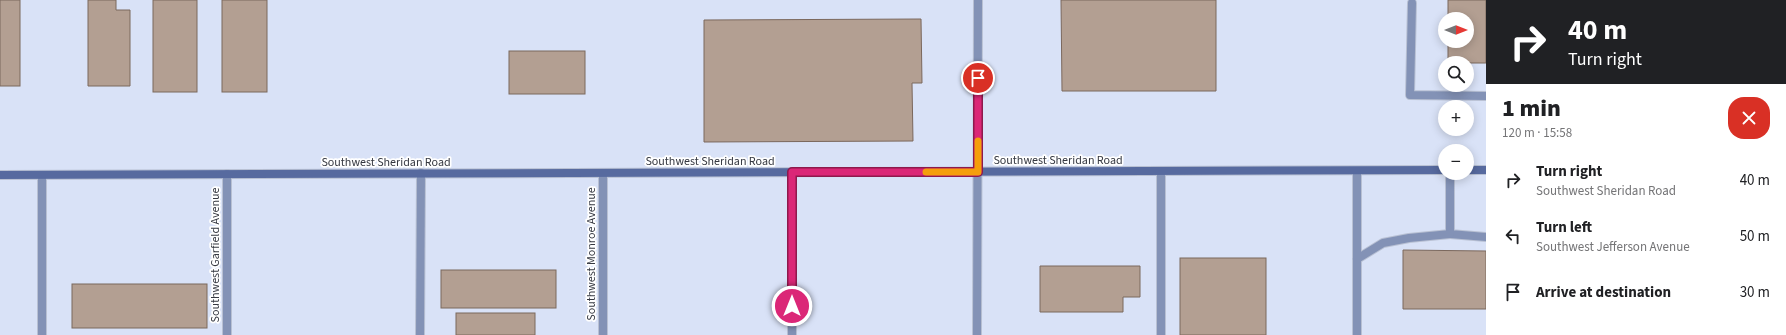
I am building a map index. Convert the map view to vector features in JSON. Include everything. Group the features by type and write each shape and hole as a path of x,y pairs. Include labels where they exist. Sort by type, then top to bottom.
{"street":[{"path":"978,0 978,335"},
{"path":"1412,4 1410,95 1486,96"},
{"name":"Southwest Sheridan Road","path":"0,175 1438,170"},
{"path":"1474,170 1486,170"},
{"path":"1161,171 1161,335"},
{"path":"1357,171 1357,335"},
{"path":"792,172 792,335"},
{"path":"420,335 421,173"},
{"name":"Southwest Monroe Avenue","path":"603,173 603,335"},
{"name":"Southwest Garfield Avenue","path":"227,174 227,335"},
{"path":"42,175 42,335"},
{"path":"1450,180 1450,234"},
{"path":"1357,259 1383,244 1408,238 1450,234 1486,237"}],"building":[{"path":"0,0 20,0 20,86 0,86"},
{"path":"88,0 116,0 116,10 130,10 130,86 88,86"},
{"path":"153,0 197,0 197,92 153,92"},
{"path":"222,0 267,0 267,92 222,92"},
{"path":"1061,0 1216,0 1216,91 1062,91"},
{"path":"1448,0 1486,0 1486,63 1474,63 1474,56 1448,56 1448,48 1474,48 1474,12 1448,12"},
{"path":"921,19 922,83 912,83 913,141 704,142 704,20"},
{"path":"509,51 585,51 585,94 509,94"},
{"path":"1403,250 1486,251 1486,309 1403,309"},
{"path":"1180,258 1266,258 1266,335 1180,335"},
{"path":"1040,266 1140,266 1140,297 1123,297 1123,312 1040,312"},
{"path":"441,270 556,270 556,308 441,308"},
{"path":"72,284 207,284 207,328 72,328"},
{"path":"456,313 535,313 535,335 456,335"}],"slow traffic":[{"path":"926,172 978,172 978,141"}],"route":[{"path":"792,306 792,172 978,172 978,78"}]}
